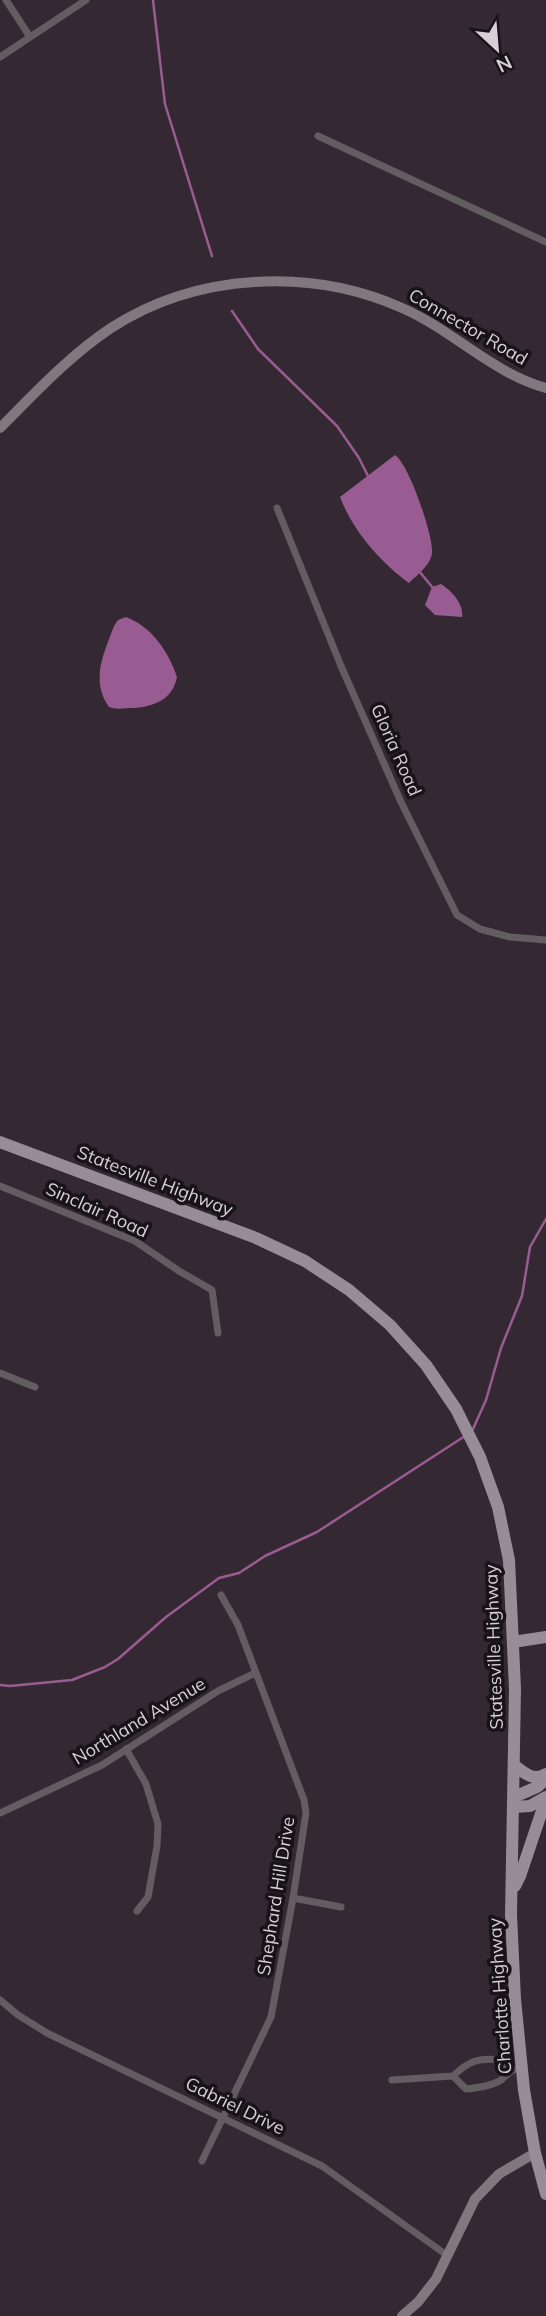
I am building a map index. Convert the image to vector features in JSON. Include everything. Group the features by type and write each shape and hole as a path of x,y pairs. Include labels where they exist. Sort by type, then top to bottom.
{"main road":[{"name":"Statesville Highway","path":"0,1142 268,1244 304,1261 349,1290 390,1325 426,1365 456,1409 480,1457 498,1507 509,1560 515,1689 513,1889"},
{"path":"513,1642 546,1637"},
{"path":"514,1765 534,1778 546,1777"},
{"path":"514,1802 537,1787 546,1777"},
{"path":"514,1802 530,1806 546,1798"},
{"name":"Charlotte Highway","path":"546,1798 520,1876 513,1889 512,1928 516,2069 546,2194"}],"street":[{"path":"6,0 30,37"},
{"path":"0,57 86,0"},
{"path":"318,136 546,242"},
{"name":"Connector Road","path":"0,428 70,360 133,315 203,289 258,282 283,281 323,285 389,302 429,321 499,368 546,388"},
{"name":"Gloria Road","path":"277,508 341,666 401,802 457,915 480,929 510,937 546,940"},
{"name":"Sinclair Road","path":"0,1186 135,1241 212,1290 218,1334"},
{"path":"0,1373 35,1387"},
{"name":"Shephard Hill Drive","path":"202,2161 271,2017 306,1813 304,1800 238,1625 221,1595"},
{"name":"Northland Avenue","path":"0,1813 102,1765 218,1691 256,1674"},
{"path":"127,1749 146,1784 158,1824 148,1897 137,1912"},
{"path":"293,1898 341,1906"},
{"name":"Gabriel Drive","path":"0,2000 47,2033 322,2165 448,2256"},
{"path":"392,2080 453,2076 467,2062 490,2059 501,2060 516,2069 499,2081 466,2089 453,2076"},
{"path":"402,2316 429,2289 475,2199 499,2174 535,2153"}],"shaded area":[{"path":"395,455 413,485 424,516 432,552 430,561 409,583 368,545 352,522 340,497"},
{"path":"441,584 456,598 462,617 435,615 425,605 432,587"},
{"path":"126,617 151,633 158,641 177,677 167,696 155,704 115,708 109,707 103,697 100,677 106,646 118,620"}],"waterway":[{"path":"153,0 165,104 212,256"},
{"path":"232,311 258,349 337,426 369,478"},
{"path":"419,571 433,588"},
{"path":"473,1429 486,1400 501,1348 522,1296 530,1247 546,1219"},
{"path":"0,1685 72,1680 105,1667 219,1578 239,1573 265,1556 317,1532 465,1436"}]}
